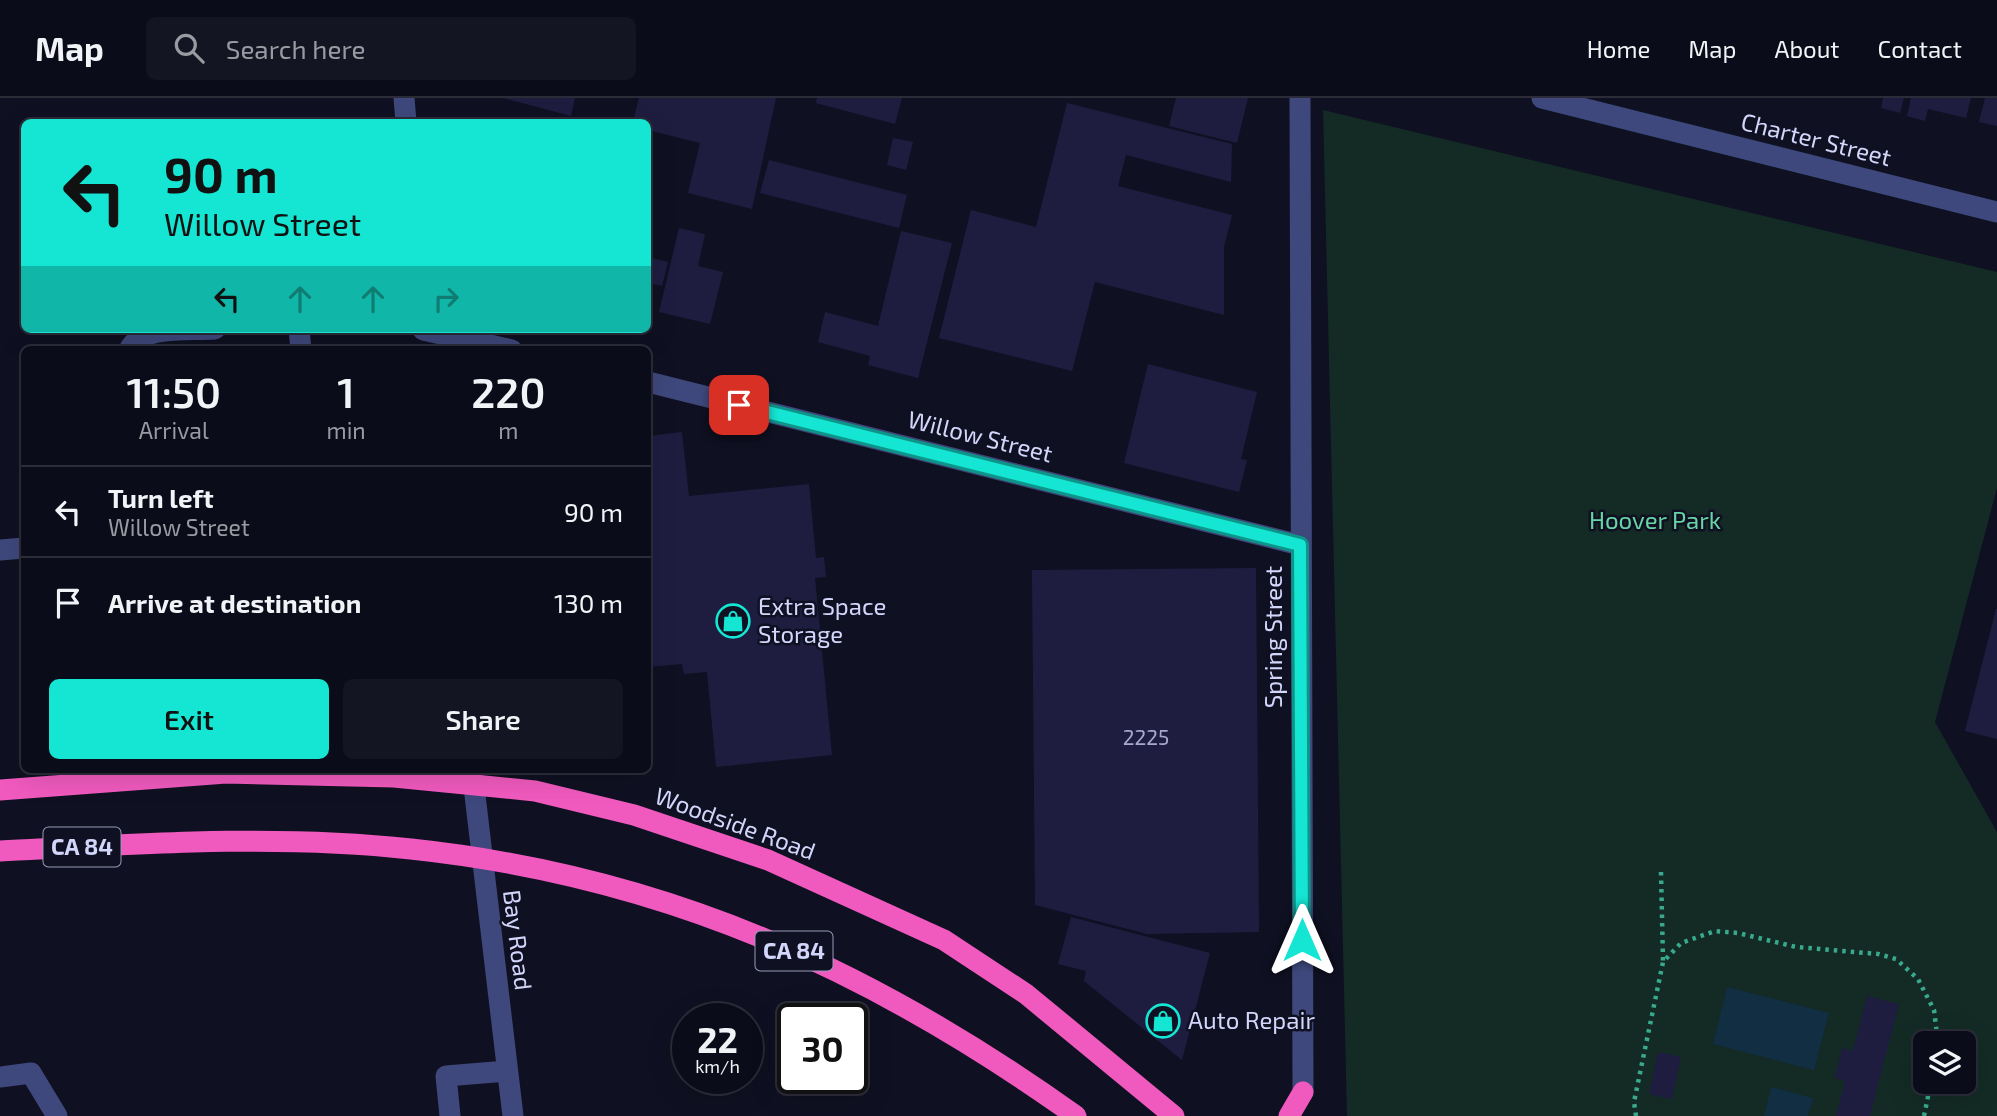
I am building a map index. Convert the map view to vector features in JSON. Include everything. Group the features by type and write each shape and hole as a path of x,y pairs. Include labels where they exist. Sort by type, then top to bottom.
{"highway":[{"name":"Woodside Road","path":"0,790 226,773 472,776 647,819 768,860 944,940 1026,994 1174,1116"},
{"name":"CA 84","path":"0,851 165,842 284,842 408,848 536,867 664,900 759,934 883,994 974,1046 1076,1116"},
{"path":"1289,1116 1303,1093"},
{"path":"1303,1093 1307,1116"}],"street":[{"path":"404,98 406,119"},
{"name":"Spring Street","path":"1300,98 1303,1093"},
{"name":"Charter Street","path":"1542,98 1997,212"},
{"path":"131,346 133,342 151,333"},
{"path":"424,336 487,346"},
{"name":"Willow Street","path":"651,383 1300,545"},
{"path":"0,550 21,548"},
{"name":"Bay Road","path":"472,776 513,1116"},
{"path":"450,1116 446,1076 507,1071"},
{"path":"0,1077 31,1073 57,1116"}],"path":[{"path":"1636,1116 1634,1102 1663,962 1661,872"},
{"path":"1663,962 1681,943 1715,931 1738,933 1796,947 1878,954 1896,959 1918,979 1934,1010 1937,1031"},
{"path":"1924,1116 1928,1094"}],"green space":[{"name":"Hoover Park","path":"1323,110 1997,272 1997,488 1935,722 1997,832 1997,1116 1347,1116"}],"water":[{"path":"1727,987 1829,1013 1814,1070 1713,1044"},
{"path":"1771,1087 1813,1098 1808,1116 1764,1116"}],"building":[{"path":"503,98 575,98 571,116"},
{"path":"639,98 776,98 752,209 688,193 700,143 651,131 651,119 634,119"},
{"path":"817,98 902,98 895,124 816,103"},
{"path":"1176,98 1248,98 1237,143 1169,126"},
{"path":"1883,98 1904,98 1900,113 1881,108"},
{"path":"1911,98 1971,98 1966,118 1928,109 1925,121 1907,116"},
{"path":"1985,98 1997,98 1997,126 1979,122"},
{"path":"1067,103 1232,144 1231,182 1126,155 1118,186 1232,215 1224,247 1224,315 1095,282 1072,371 939,338 971,210 1036,227"},
{"path":"893,138 913,142 906,170 887,165"},
{"path":"769,160 907,195 899,228 760,193"},
{"path":"679,228 705,234 698,266 723,272 710,324 659,312"},
{"path":"901,231 952,243 918,378 868,365 870,356 818,342 825,312 878,326"},
{"path":"651,258 668,262 662,286 651,284"},
{"path":"1148,364 1257,392 1241,459 1247,460 1239,492 1124,463"},
{"name":"Extra Space Storage","path":"682,432 689,496 809,484 816,558 824,557 826,577 815,578 832,755 716,767 707,672 684,674 682,664 651,667 651,436"},
{"path":"1256,568 1259,932 1147,934 1035,905 1032,570"},
{"path":"1997,609 1997,739 1965,731"},
{"name":"Auto Repair","path":"1071,917 1210,953 1182,1060 1084,981 1086,971 1058,964"},
{"path":"1867,996 1899,1004 1870,1116 1836,1116 1845,1081 1835,1078 1842,1048 1853,1051"},
{"path":"1658,1052 1681,1057 1672,1099 1649,1094"}],"place":[{"name":"Extra Space Storage","path":"733,621"},
{"name":"Auto Repair","path":"1163,1021"}],"route":[{"path":"739,405 1300,545 1302,940"}]}
